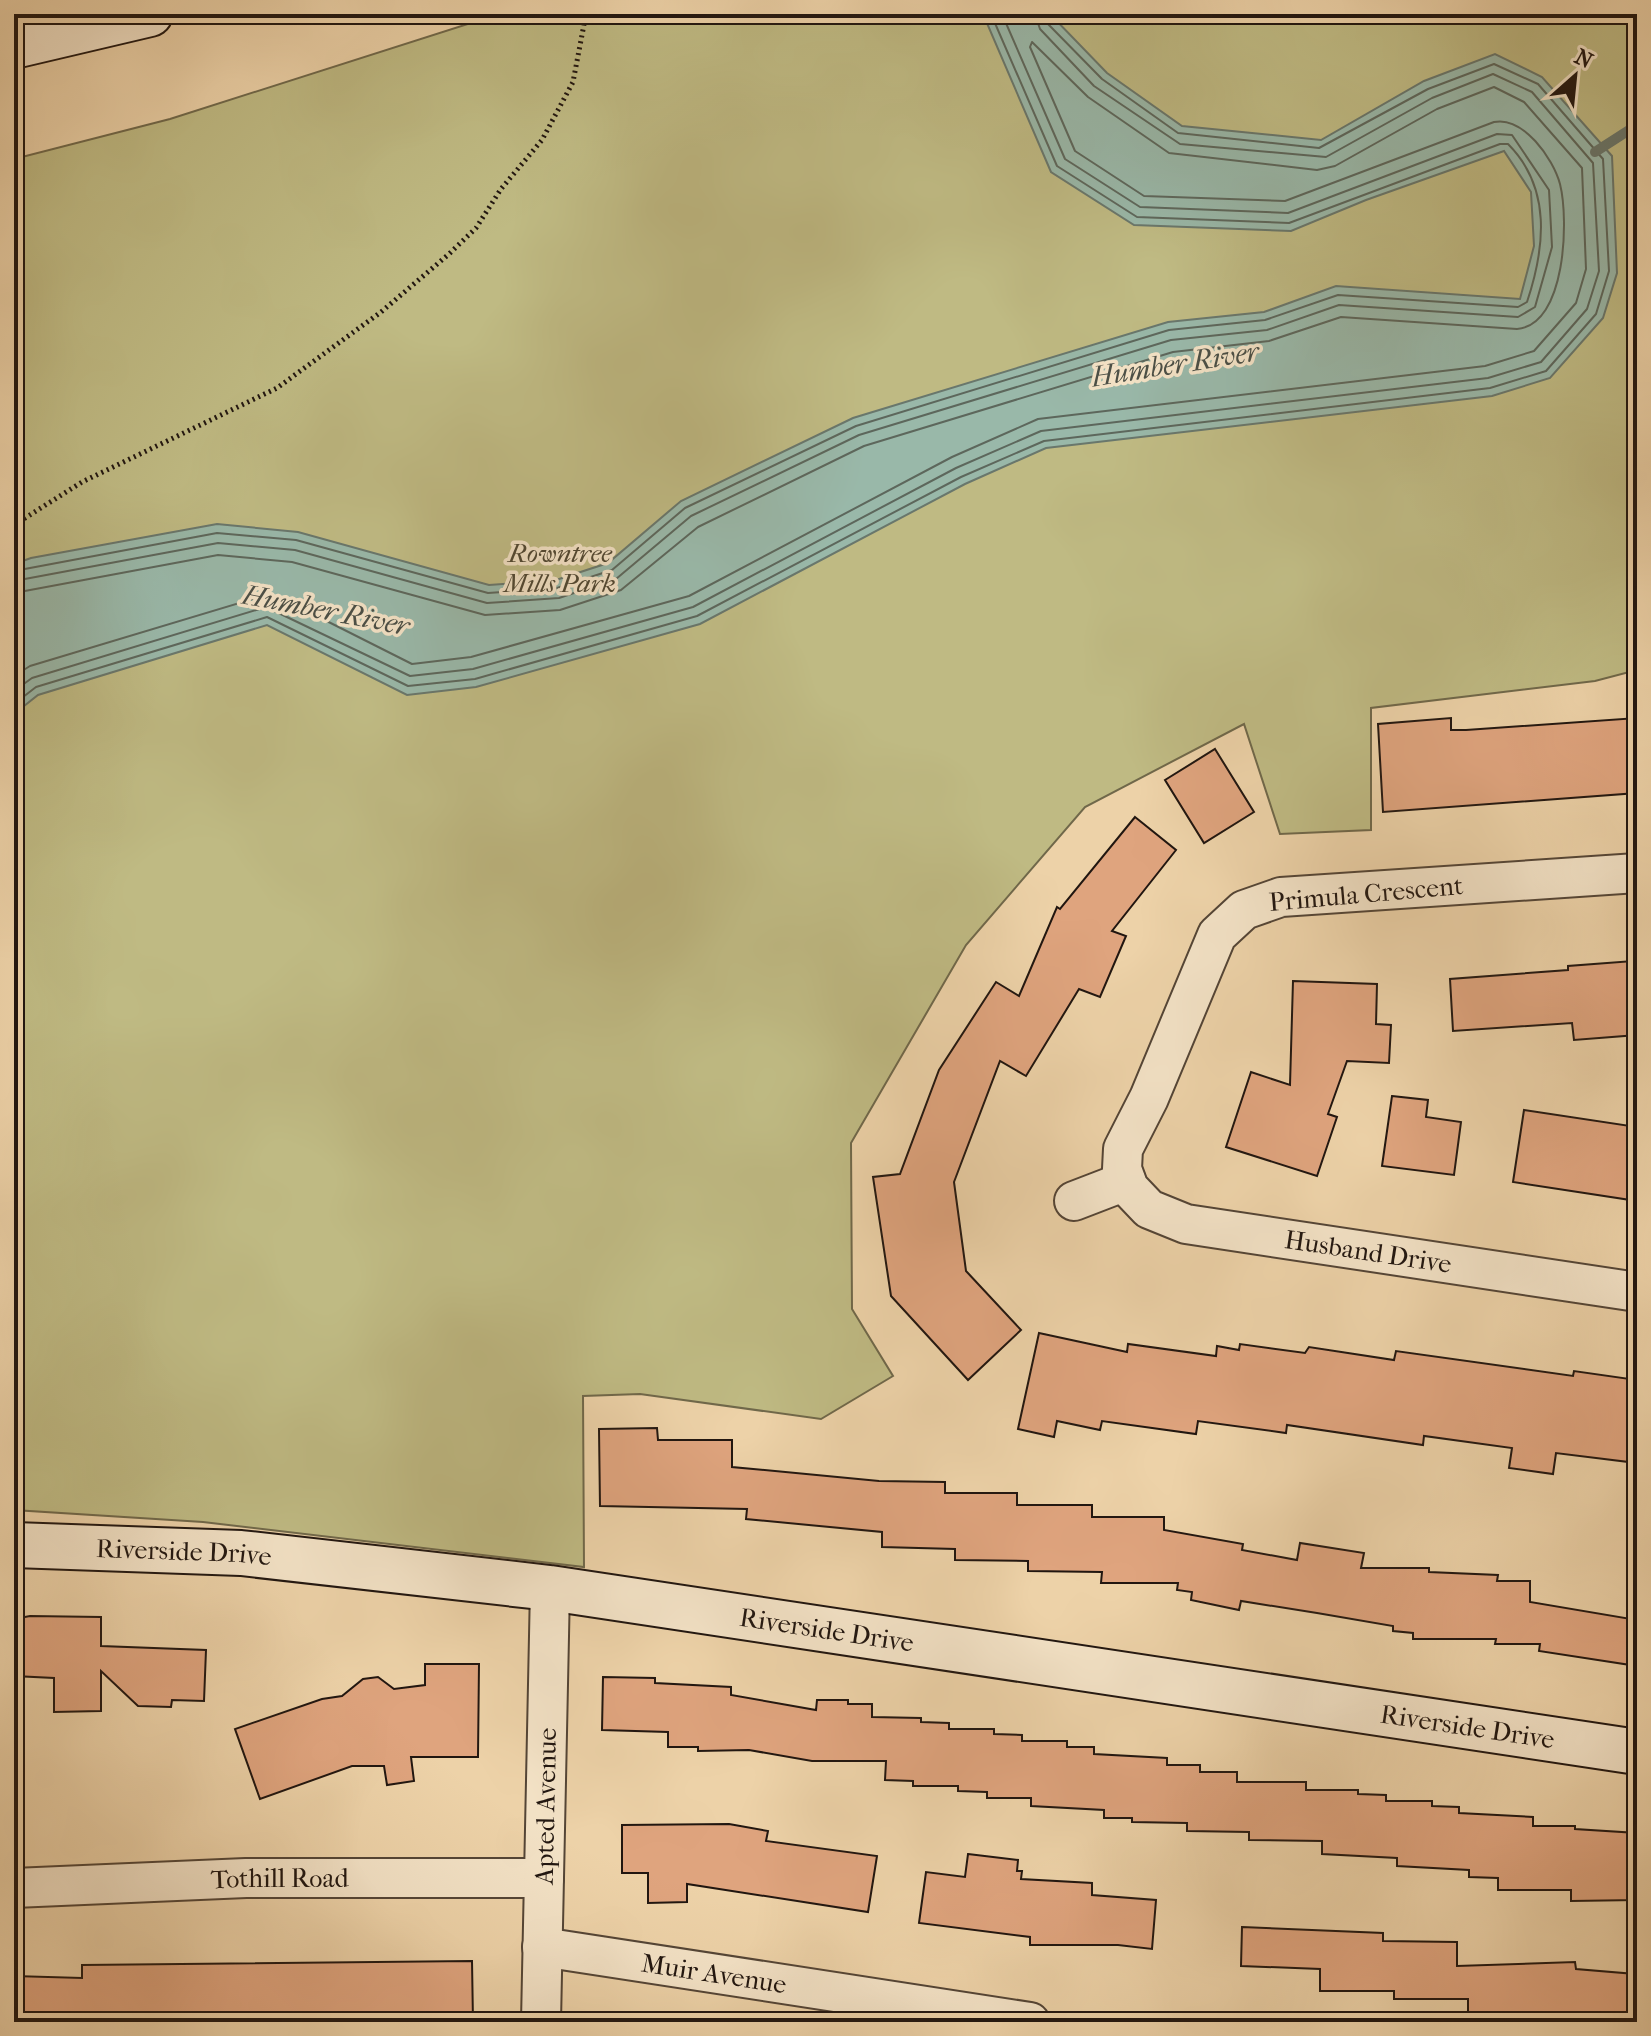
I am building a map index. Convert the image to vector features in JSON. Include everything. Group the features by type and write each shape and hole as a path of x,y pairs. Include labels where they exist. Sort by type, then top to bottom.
{"street":[{"path":"14,46 150,14"},
{"name":"Primula Crescent","path":"1124,1175 1123,1149 1149,1098 1207,956 1217,935 1244,910 1281,897 1637,873"},
{"path":"1074,1201 1124,1175"},
{"name":"Husband Drive","path":"1124,1175 1149,1209 1186,1224 1637,1292"},
{"name":"Riverside Drive","path":"14,1545 241,1553 550,1588 1637,1752"},
{"name":"Apted Avenue","path":"541,2022 550,1588"},
{"name":"Tothill Road","path":"14,1888 246,1878 544,1878"},
{"name":"Muir Avenue","path":"542,1947 1030,2022"}],"path":[{"path":"14,525 82,482 277,388 381,312 449,254 476,228 501,189 542,140 573,82 586,14"}],"green space":[{"name":"Rowntree Mills Park","path":"499,14 1637,14 1637,670 1595,681 1371,708 1371,830 1280,834 1244,724 1085,807 966,945 851,1143 852,1309 893,1376 821,1419 640,1394 583,1396 584,1567 203,1522 14,1510 14,159 170,119"}],"water":[{"name":"Humber River","path":"983,14 1050,14 1107,73 1182,126 1321,140 1424,81 1495,54 1542,77 1612,156 1617,273 1603,318 1550,378 1492,396 1046,448 965,484 700,624 476,687 407,695 267,625 38,695 14,714 14,564 31,558 217,524 298,532 489,585 556,580 608,563 681,501 853,418 1168,322 1264,312 1336,286 1520,299 1534,246 1531,192 1504,151 1366,200 1291,231 1134,225 1051,172"}],"building":[{"path":"1451,718 1451,730 1466,730 1637,718 1637,793 1383,812 1378,724"},
{"path":"1215,749 1254,812 1204,843 1165,780"},
{"path":"1135,817 1176,850 1112,931 1126,936 1100,997 1079,989 1026,1076 1000,1061 954,1182 966,1271 1021,1330 968,1380 891,1296 873,1177 900,1174 939,1070 996,982 1019,996 1057,907 1060,909"},
{"path":"1633,961 1637,1035 1574,1040 1572,1023 1453,1031 1450,979 1568,970 1568,966"},
{"path":"1293,981 1377,984 1376,1024 1391,1025 1389,1063 1347,1061 1328,1114 1337,1117 1317,1176 1226,1147 1251,1072 1290,1085"},
{"path":"1392,1096 1428,1100 1426,1117 1461,1122 1454,1175 1382,1166"},
{"path":"1524,1110 1637,1127 1637,1201 1513,1182"},
{"path":"1039,1333 1127,1352 1128,1344 1216,1356 1217,1346 1239,1350 1240,1344 1305,1353 1309,1347 1394,1360 1396,1351 1573,1376 1574,1371 1637,1380 1637,1463 1556,1453 1553,1474 1509,1468 1512,1448 1424,1436 1423,1445 1287,1425 1286,1433 1198,1421 1196,1434 1102,1421 1100,1430 1057,1421 1054,1437 1018,1429"},
{"path":"657,1428 658,1440 732,1440 732,1467 879,1481 945,1482 945,1493 1017,1493 1017,1505 1092,1505 1092,1517 1164,1517 1164,1530 1243,1544 1242,1550 1297,1560 1300,1543 1364,1553 1361,1568 1429,1568 1429,1572 1498,1575 1497,1581 1530,1581 1530,1602 1637,1620 1637,1666 1539,1651 1540,1644 1495,1644 1496,1639 1413,1639 1413,1633 1393,1631 1393,1626 1241,1601 1239,1610 1191,1600 1192,1592 1177,1590 1178,1583 1101,1583 1102,1572 1028,1571 1028,1561 955,1560 955,1549 882,1547 882,1532 746,1519 747,1509 600,1506 599,1429"},
{"path":"30,1616 101,1617 101,1646 206,1650 204,1701 172,1700 171,1707 138,1706 101,1671 101,1711 54,1712 54,1678 14,1676 14,1619"},
{"path":"425,1664 479,1664 478,1757 411,1757 414,1781 387,1785 384,1766 352,1766 260,1799 235,1729 322,1699 342,1696 363,1679 378,1677 394,1689 425,1685"},
{"path":"603,1677 655,1678 655,1683 731,1687 731,1695 816,1710 817,1700 848,1700 848,1704 872,1704 872,1717 921,1718 921,1722 949,1723 949,1729 994,1729 994,1734 1022,1735 1022,1741 1067,1741 1067,1747 1094,1747 1094,1754 1167,1758 1167,1765 1200,1765 1200,1772 1237,1772 1237,1782 1306,1782 1306,1790 1358,1790 1358,1794 1386,1795 1386,1801 1432,1801 1432,1806 1459,1807 1459,1813 1533,1817 1533,1826 1575,1826 1575,1829 1637,1833 1637,1900 1571,1901 1571,1890 1498,1890 1498,1878 1469,1877 1469,1870 1397,1866 1397,1858 1322,1854 1322,1841 1249,1840 1249,1832 1187,1831 1187,1823 1132,1822 1132,1818 1104,1818 1104,1810 1031,1806 1031,1798 987,1798 987,1792 958,1791 958,1786 913,1786 913,1781 885,1780 886,1761 812,1761 749,1750 698,1751 698,1747 668,1747 668,1732 602,1730"},
{"path":"729,1824 768,1831 766,1841 877,1856 868,1912 687,1884 687,1902 648,1903 648,1873 622,1873 622,1825"},
{"path":"968,1854 1018,1860 1017,1871 1022,1871 1021,1879 1092,1883 1092,1895 1156,1900 1152,1949 1118,1945 1030,1945 1030,1937 919,1923 926,1872 965,1877"},
{"path":"1242,1927 1383,1933 1383,1941 1457,1942 1457,1966 1575,1962 1576,1969 1635,1974 1637,2022 1468,2022 1468,1999 1394,1999 1394,1991 1320,1991 1320,1969 1241,1966"},
{"path":"472,1961 473,2022 14,2022 14,1976 82,1978 82,1965"}],"waterway":[{"path":"1595,152 1637,125"}]}
